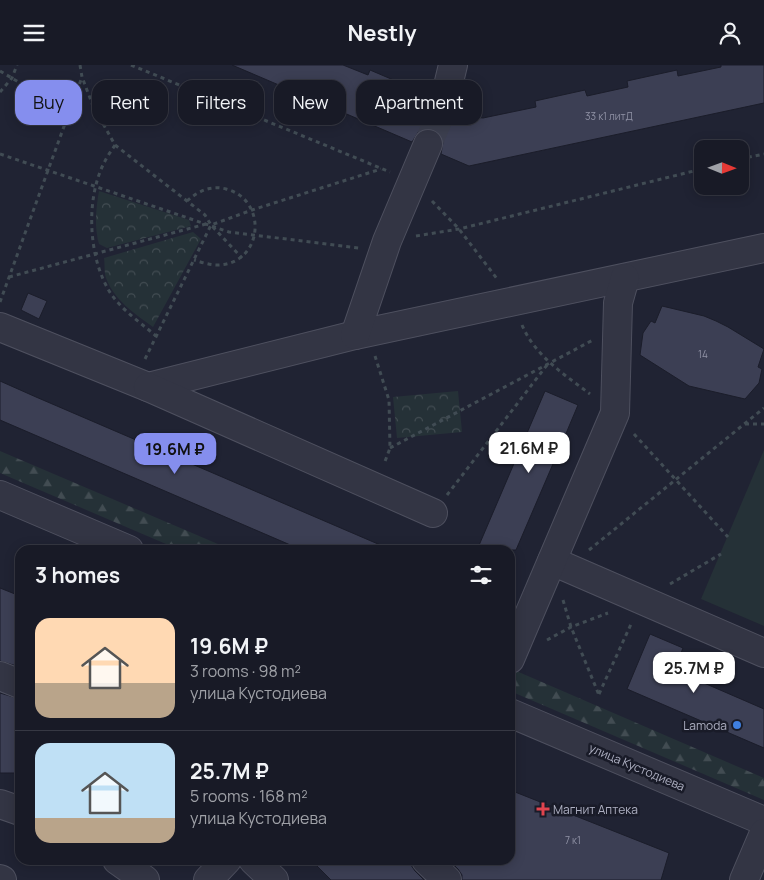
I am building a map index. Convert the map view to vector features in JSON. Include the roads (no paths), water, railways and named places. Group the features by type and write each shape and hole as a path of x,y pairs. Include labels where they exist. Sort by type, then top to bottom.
{"street":[{"path":"449,80 453,65"},
{"path":"361,333 387,241 428,144"},
{"path":"141,384 361,333 764,248"},
{"path":"515,649 559,564 614,413 618,303 625,278"},
{"path":"0,327 141,384 433,513"},
{"path":"0,495 117,545"},
{"path":"559,564 764,653"},
{"path":"0,676 15,682"},
{"name":"улица Кустодиева","path":"515,715 764,821"},
{"path":"0,804 15,809"},
{"path":"744,880 764,833"},
{"path":"124,865 145,880"},
{"path":"208,880 222,865"},
{"path":"258,865 274,880"},
{"path":"431,865 446,880"}],"tunnel":[{"path":"428,144 436,125"}],"place":[{"name":"Lamoda","path":"737,725"},
{"name":"Магнит Аптека","path":"543,809"}]}
